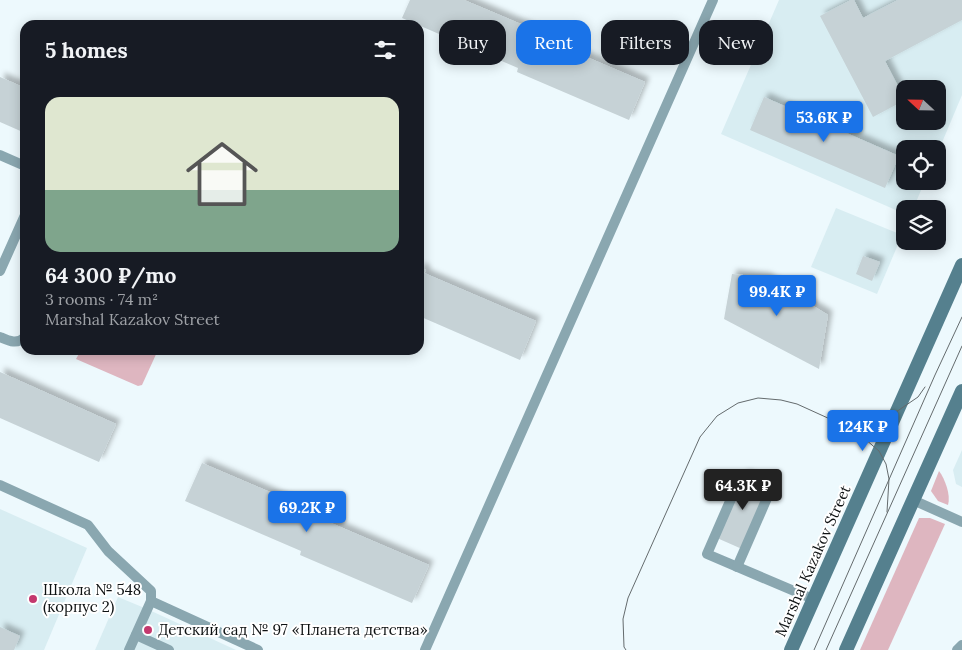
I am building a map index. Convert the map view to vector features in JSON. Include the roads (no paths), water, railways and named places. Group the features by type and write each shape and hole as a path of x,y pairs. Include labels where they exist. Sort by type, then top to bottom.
{"main road":[{"name":"Marshal Kazakov Street","path":"791,650 962,265"},
{"path":"846,650 962,391"}],"lane":[{"path":"424,650 713,0"},
{"path":"0,156 20,164"},
{"path":"0,272 20,226"},
{"path":"0,337 14,342 20,340"},
{"path":"743,476 741,476 707,554 813,599"},
{"path":"0,484 88,524 108,551 150,591 151,601 129,650"},
{"path":"738,567 752,528 771,489 768,488"},
{"path":"913,500 962,522"},
{"path":"151,601 258,650"},
{"path":"136,635 169,650"},
{"path":"957,650 962,645"}],"tram line":[{"path":"814,650 962,317"},
{"path":"826,650 962,346"},
{"path":"839,420 858,423 877,420 896,412 918,397 925,387"},
{"path":"626,650 624,647 623,619 628,598 700,437 717,416 738,403 758,398 781,400 797,404 858,433 879,451 886,464 889,479 887,512"}],"place":[{"name":"Школа № 548 (корпус 2)","path":"33,599"},
{"name":"Детский сад № 97 «Планета детства»","path":"148,630"}]}
